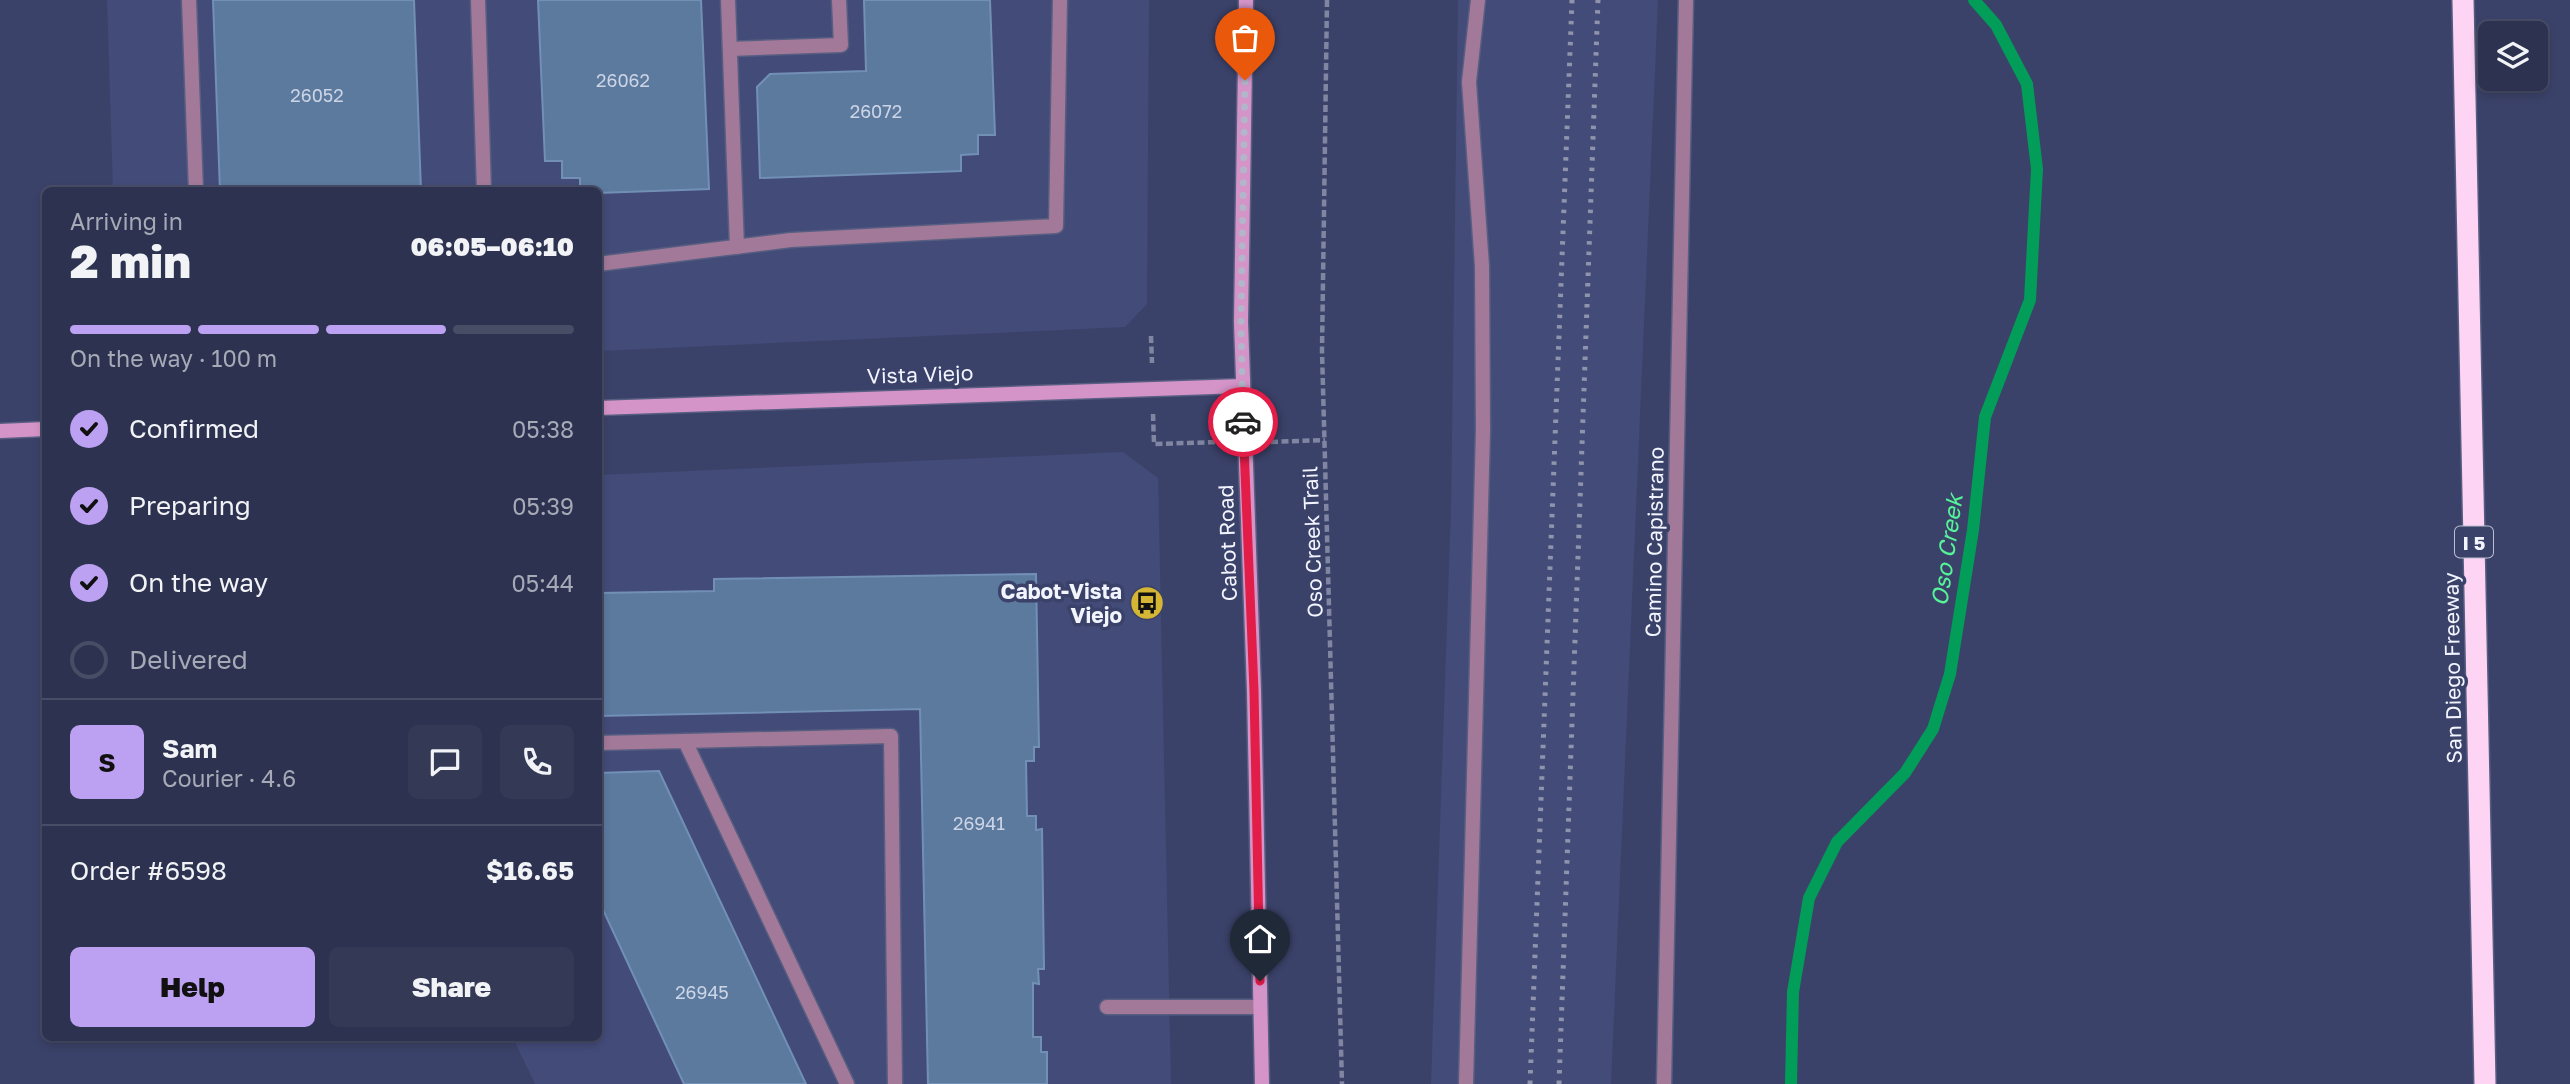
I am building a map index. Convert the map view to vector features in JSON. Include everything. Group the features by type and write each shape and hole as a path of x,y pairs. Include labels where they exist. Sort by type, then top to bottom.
{"highway":[{"name":"San Diego Freeway","path":"2462,0 2485,1084"}],"main road":[{"name":"Cabot Road","path":"1246,0 1242,386 1254,691 1262,1084"},
{"name":"Vista Viejo","path":"602,408 1242,386"},
{"path":"0,432 42,429"}],"street":[{"path":"189,0 196,187"},
{"path":"478,0 484,187"},
{"path":"728,0 737,247"},
{"path":"730,49 841,46 839,0"},
{"path":"602,264 791,240 1056,226 1060,0"},
{"path":"1466,1084 1483,430 1482,266 1469,82 1478,0"},
{"name":"Camino Capistrano","path":"1664,1084 1686,0"},
{"path":"602,743 891,736 895,1084"},
{"path":"685,741 847,1084"},
{"path":"1107,1007 1260,1007"}],"path":[{"name":"Oso Creek Trail","path":"1327,0 1322,262 1342,1084"},
{"path":"1151,336 1154,444 1325,440"}],"shaded area":[{"path":"107,0 1149,0 1147,304 1125,327 602,351 602,187 113,187"},
{"path":"1458,0 1658,0 1611,1084 1431,1084 1451,510"},
{"path":"1123,452 1158,478 1171,1084 535,1084 514,1041 602,1041 602,475"}],"building":[{"path":"213,0 414,0 421,187 220,187"},
{"path":"538,0 701,0 709,189 602,193 602,187 580,187 580,178 562,178 562,161 545,161"},
{"path":"864,0 990,0 995,135 978,135 978,154 961,155 961,171 760,178 757,87 770,74 866,71"},
{"path":"1036,574 1039,747 1034,747 1034,761 1026,761 1027,816 1036,816 1036,830 1042,829 1044,969 1038,969 1039,984 1033,983 1033,1037 1041,1037 1041,1052 1047,1052 1047,1084 928,1084 920,709 602,716 602,593 714,591 714,579"},
{"path":"659,771 806,1084 684,1084 602,908 602,773"}],"waterway":[{"name":"Oso Creek","path":"1791,1084 1793,992 1809,898 1837,842 1905,773 1933,729 1950,674 1973,530 1985,417 2030,300 2037,169 2027,84 1996,25 1974,0"}],"railway":[{"path":"1530,1084 1572,0"},
{"path":"1559,1084 1598,0"}],"way so far":[{"path":"1243,422 1241,322 1245,80"}],"place":[{"name":"Cabot-Vista Viejo","path":"1147,603"}],"route":[{"path":"1243,422 1254,691 1260,981"}]}
